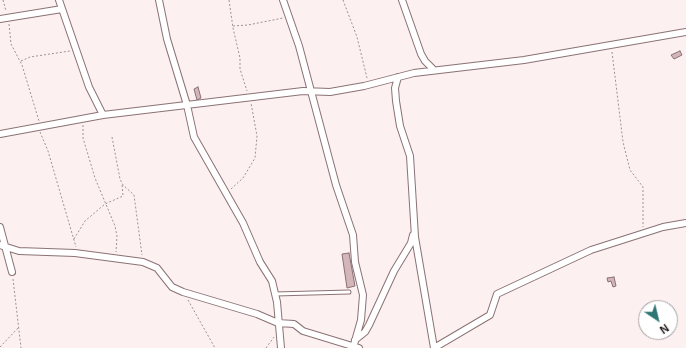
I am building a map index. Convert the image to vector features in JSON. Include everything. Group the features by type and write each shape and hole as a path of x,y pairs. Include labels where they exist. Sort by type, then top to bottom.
{"street":[{"path":"59,0 89,87 103,115"},
{"path":"159,0 167,39 187,105 194,137 243,223 260,262 272,281 275,294 281,348"},
{"path":"283,0 311,90 336,185 353,235 355,262 363,295 361,320 353,344"},
{"path":"402,0 421,54 425,61 434,70"},
{"path":"0,19 62,9"},
{"path":"0,134 39,125 82,120 103,115 311,90 330,92 398,76 434,70 524,60 686,32"},
{"path":"398,76 396,101 400,126 410,156 414,230 434,348 490,316 497,294 537,277 580,255 643,234 686,223"},
{"path":"0,227 3,246 12,272"},
{"path":"353,344 365,332 369,325 394,271 411,243 414,230"},
{"path":"3,246 19,252 56,252 143,262 157,268 172,287 183,292 257,314 278,323 294,324 303,331 353,344 360,348"}],"lane":[{"path":"275,294 349,292"}],"path":[{"path":"3,0 11,44 20,61 74,239 77,254"},
{"path":"226,193 243,178 255,158 257,136 250,98 240,69 240,58 232,26 229,0"},
{"path":"343,0 357,37 368,84"},
{"path":"232,26 248,25 289,17"},
{"path":"611,45 623,142 630,170 643,187 643,234"},
{"path":"20,61 30,57 77,50"},
{"path":"82,120 83,138 99,190 115,226 117,236 115,259"},
{"path":"74,239 85,221 105,204 122,196 122,184 112,137"},
{"path":"122,184 134,195 143,262"},
{"path":"12,272 21,348"},
{"path":"183,292 215,348"},
{"path":"0,347 18,328"},
{"path":"266,348 279,331"}],"building":[{"path":"680,51 682,55 674,59 671,55"},
{"path":"198,87 201,98 197,100 194,89"},
{"path":"349,253 355,286 347,288 342,254"},
{"path":"614,277 616,286 613,287 611,281 608,282 607,278"}]}
